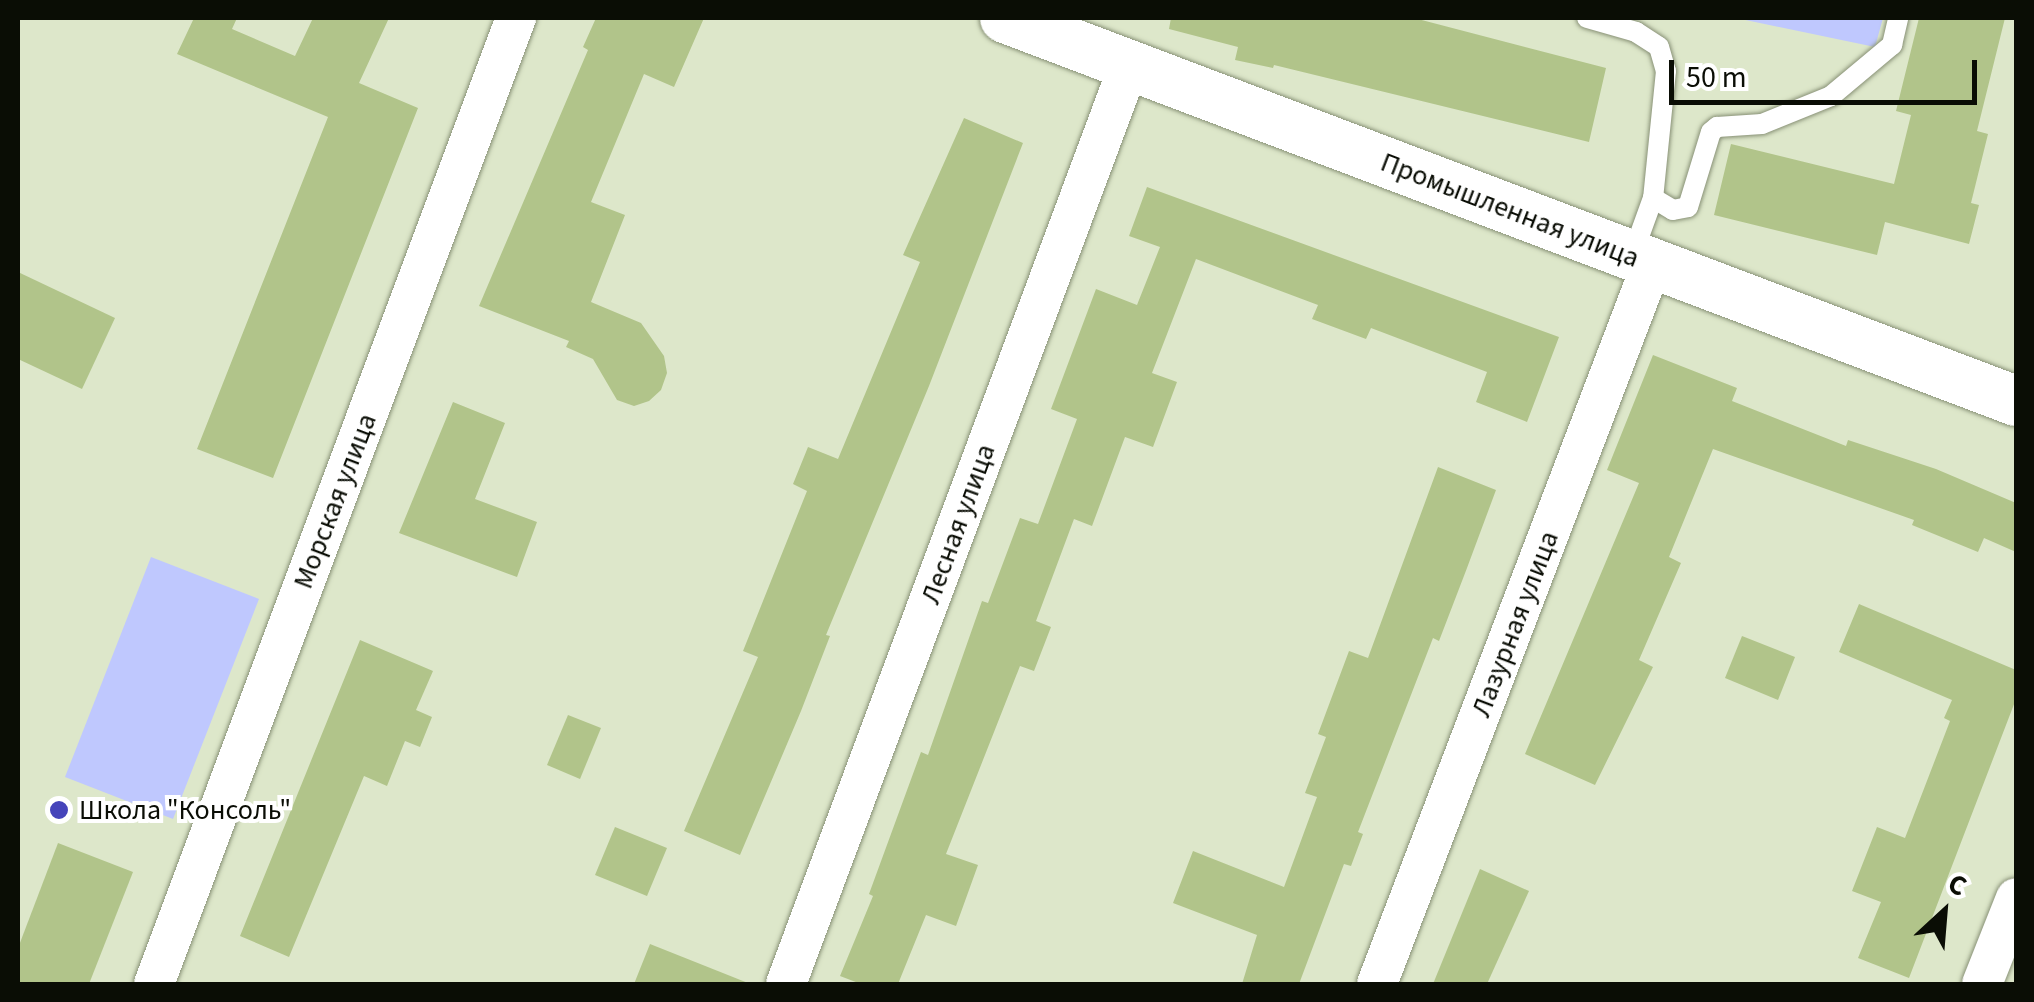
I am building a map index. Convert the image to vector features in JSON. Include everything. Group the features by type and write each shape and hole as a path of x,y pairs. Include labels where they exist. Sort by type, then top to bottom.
{"street":[{"name":"Морская улица","path":"154,984 516,18"},
{"name":"Промышленная улица","path":"1004,18 1130,62 1642,260 2014,393"},
{"name":"Лесная улица","path":"786,984 1130,62"},
{"name":"Лазурная улица","path":"1377,984 1642,260"},
{"path":"1982,984 2016,898"}],"lane":[{"path":"1587,18 1636,32 1659,47 1666,72 1653,198 1642,260"},
{"path":"1653,198 1673,210 1688,207 1711,132 1717,127 1762,124 1831,96 1892,45 1898,18"}],"shaded area":[{"path":"1736,18 1883,18 1875,47"},
{"path":"151,557 259,599 173,819 65,777"}],"building":[{"path":"194,18 237,18 232,29 295,56 313,18 389,18 359,83 418,108 273,478 197,449 328,117 177,54"},
{"path":"596,18 704,18 674,87 644,74 591,202 625,215 591,302 641,323 664,356 667,373 661,390 649,401 634,406 617,400 593,359 566,347 569,341 479,306 588,50 583,47"},
{"path":"1171,18 1414,18 1606,68 1589,142 1274,65 1273,68 1235,60 1238,47 1169,29"},
{"path":"1919,18 2005,18 1977,131 1988,134 1971,203 1979,205 1969,244 1885,222 1877,255 1714,215 1731,144 1894,184 1911,115 1896,111"},
{"path":"964,118 1023,143 929,386 826,635 830,636 801,711 740,855 684,831 758,657 743,651 807,491 793,484 808,447 838,459 920,262 903,255"},
{"path":"1147,187 1559,337 1527,422 1476,402 1487,372 1371,328 1366,339 1312,319 1318,305 1196,259 1152,373 1177,382 1153,447 1125,437 1092,526 1074,519 1036,621 1051,627 1034,671 1020,666 946,854 978,865 956,926 926,915 898,984 861,984 840,976 873,896 869,894 921,752 928,755 982,601 988,603 1020,518 1038,524 1077,419 1051,409 1096,289 1137,305 1160,247 1129,236"},
{"path":"18,272 115,318 82,389 18,359"},
{"path":"1653,355 1737,388 1732,401 1846,446 1848,440 1936,469 2016,503 2016,552 1984,538 1978,552 1912,525 1914,520 1713,449 1669,557 1681,563 1639,660 1653,667 1595,785 1525,754 1639,483 1607,470"},
{"path":"453,402 505,423 475,499 537,522 517,577 399,533"},
{"path":"1438,467 1496,490 1467,568 1439,641 1433,638 1358,832 1363,834 1351,866 1344,864 1299,984 1242,984 1257,935 1173,903 1193,851 1284,887 1317,797 1305,793 1326,737 1318,734 1349,651 1368,658"},
{"path":"1859,604 2016,670 2016,699 1909,978 1858,958 1881,902 1852,891 1877,827 1905,838 1950,721 1944,718 1952,700 1839,652"},
{"path":"1742,636 1795,657 1778,700 1725,678"},
{"path":"360,640 433,671 416,710 432,717 420,747 405,741 387,786 364,776 289,957 240,936"},
{"path":"568,715 601,728 580,779 547,765"},
{"path":"615,827 667,848 647,896 595,875"},
{"path":"58,843 133,872 89,984 18,984 18,948"},
{"path":"1480,869 1529,891 1487,984 1433,984"},
{"path":"650,944 748,983 748,984 634,984"}],"place":[{"name":"Школа \"Консоль\"","path":"59,810"}]}
